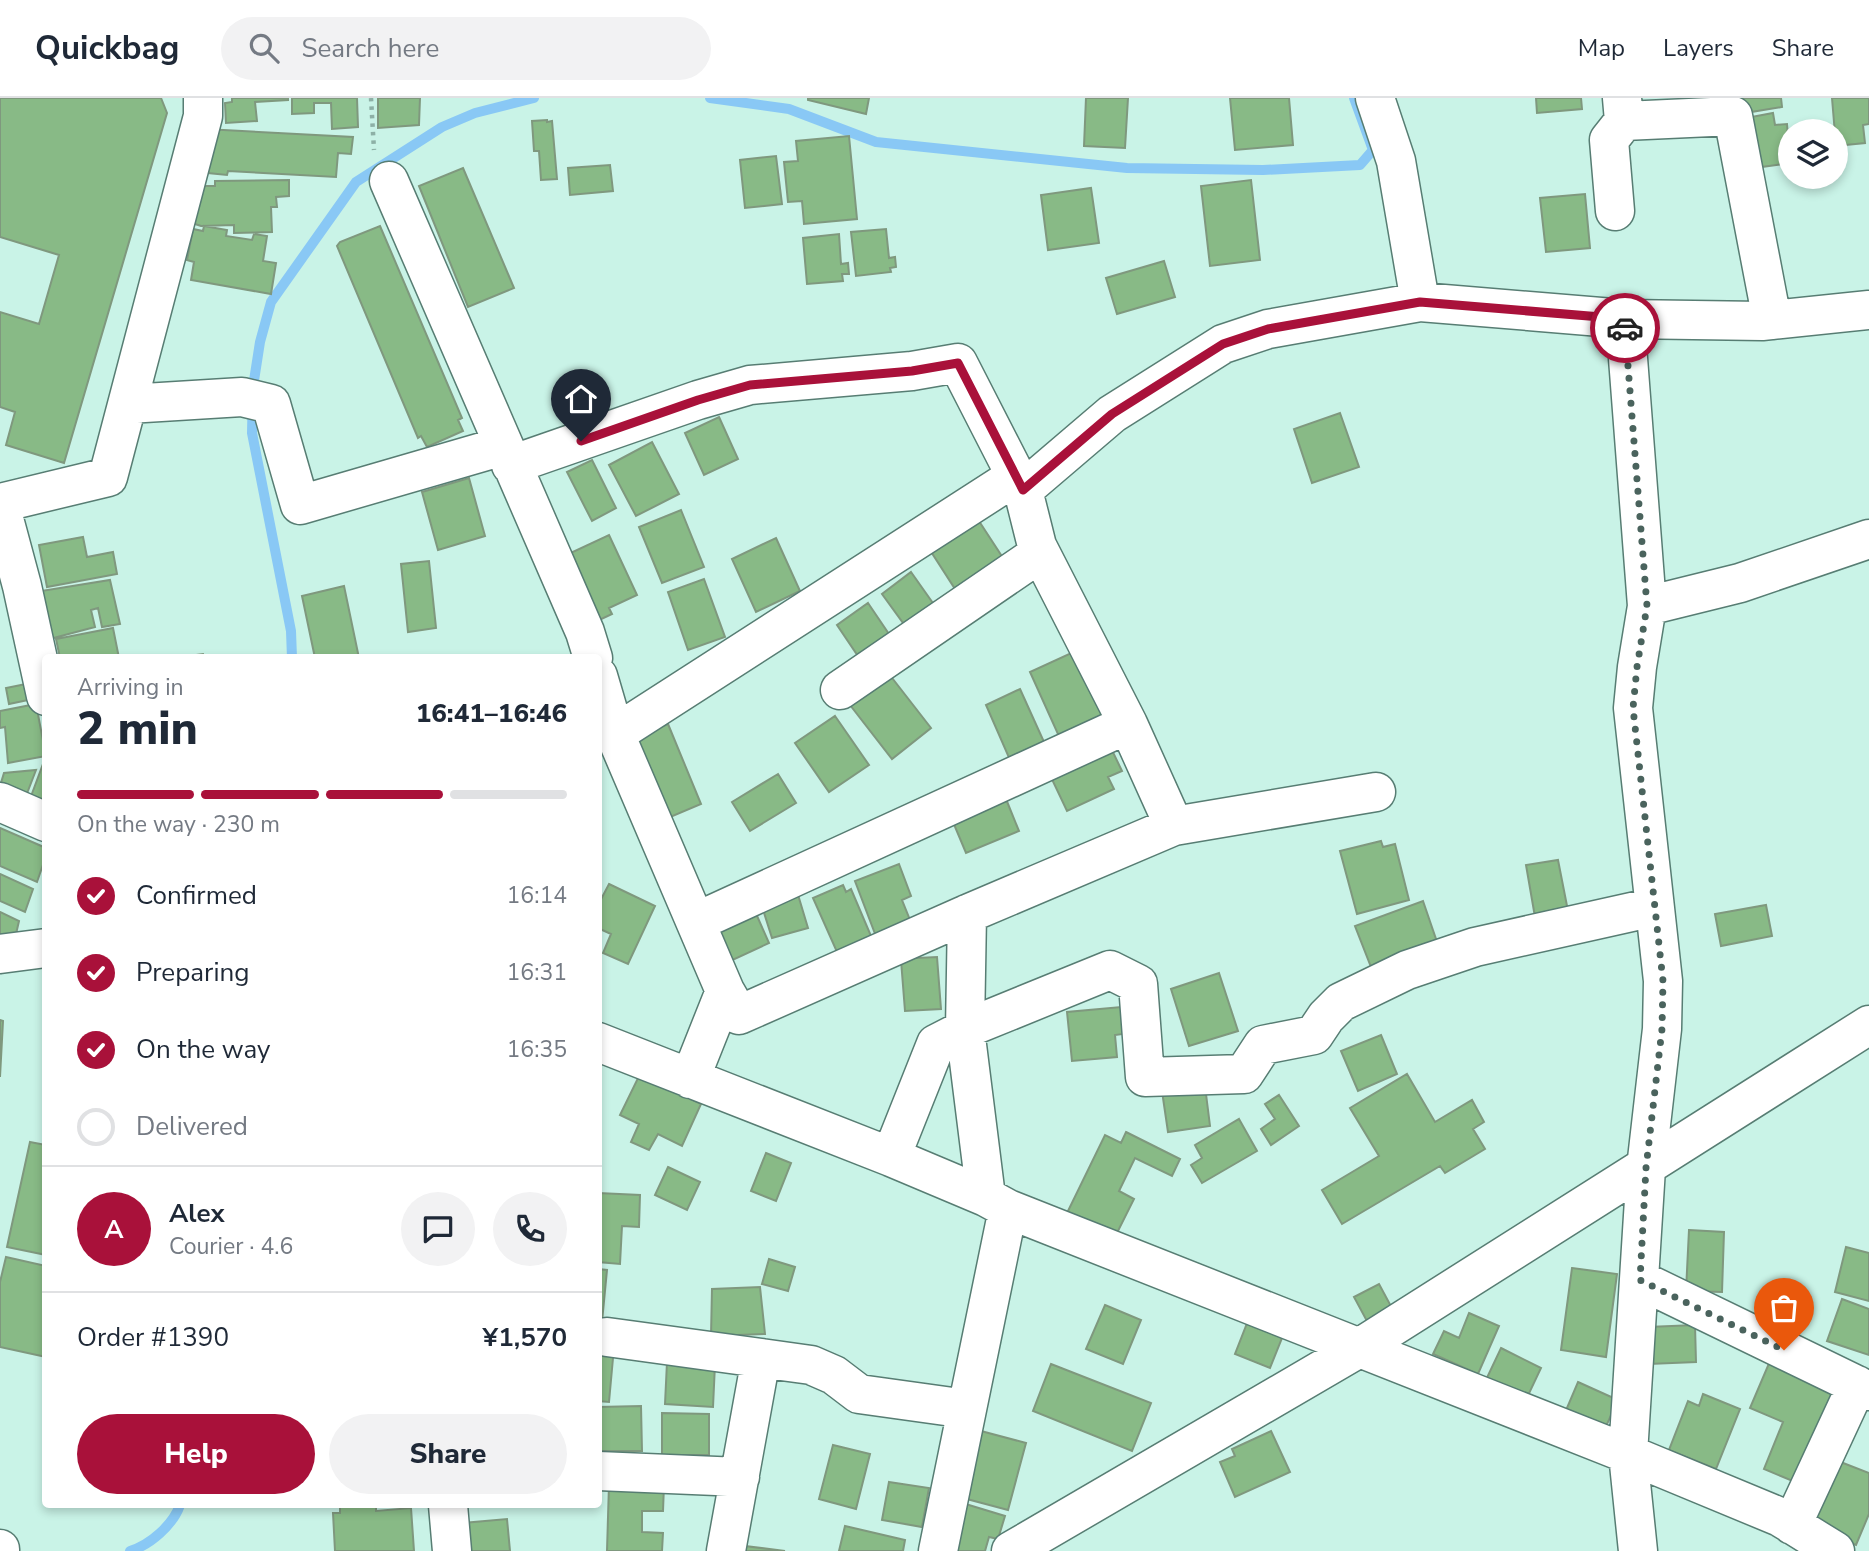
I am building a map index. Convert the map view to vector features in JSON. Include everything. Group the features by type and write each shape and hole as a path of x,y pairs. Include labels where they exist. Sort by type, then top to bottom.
{"street":[{"path":"42,678 22,586 0,504 108,477 203,116 203,98"},
{"path":"1375,98 1396,161 1420,302"},
{"path":"1615,211 1609,140 1623,109 1733,116 1772,320"},
{"path":"382,172 585,632 592,654"},
{"path":"615,734 1020,483 1112,414 1223,344 1268,329 1420,302 1625,319 1772,320 1869,310"},
{"path":"1625,319 1647,606 1633,708 1663,981 1662,1029 1646,1168 1628,1454 1638,1551"},
{"path":"128,404 253,400 271,404 300,505 507,456 750,385 912,371 958,363 1020,483 1040,553 1128,724 1174,826"},
{"path":"1647,606 1740,583 1869,539"},
{"path":"840,690 1040,553"},
{"path":"602,690 615,734 725,991 739,1015 1174,826 1376,792"},
{"path":"696,922 1128,724"},
{"path":"0,802 42,820"},
{"path":"891,1157 936,1044 965,1028 1110,971 1139,984 1146,1077 1244,1074 1263,1045 1314,1035 1326,1017 1341,1002 1406,970 1475,947 1654,907"},
{"path":"938,1551 967,1409 997,1203 965,1028 967,914"},
{"path":"0,954 42,949"},
{"path":"690,1079 725,991"},
{"path":"1011,1551 1359,1348 1869,1025"},
{"path":"602,1044 1628,1454 1780,1517 1835,1551"},
{"path":"1640,1280 1863,1388 1792,1525"},
{"path":"607,1337 811,1365 834,1376 859,1394 967,1409"},
{"path":"726,1551 761,1358"},
{"path":"602,1471 740,1477"},
{"path":"448,1508 452,1551"}],"path":[{"path":"371,98 382,172"}],"building":[{"path":"0,98 161,98 167,113 64,463 6,445 15,412 0,407 0,312 39,324 59,255 0,237"},
{"path":"232,98 288,100 255,102 257,121 226,123 225,103 232,102"},
{"path":"292,98 357,98 358,127 332,129 331,103 314,103 314,113 292,114"},
{"path":"378,98 420,98 419,125 378,128"},
{"path":"808,98 869,98 866,114"},
{"path":"1086,98 1128,98 1125,148 1084,146"},
{"path":"1230,98 1289,98 1293,145 1235,150"},
{"path":"1536,98 1581,98 1582,109 1537,113"},
{"path":"1743,98 1781,98 1782,107 1745,113"},
{"path":"1832,98 1869,98 1869,124 1863,125 1865,143 1848,145 1848,119 1834,119"},
{"path":"1773,113 1775,125 1778,125 1778,165 1754,168 1746,118"},
{"path":"532,121 552,121 557,179 541,180 539,151 534,151"},
{"path":"205,129 353,137 351,154 338,153 336,177 228,171 227,175 198,172"},
{"path":"849,136 857,219 804,224 802,201 788,202 784,162 798,161 796,141"},
{"path":"776,156 782,204 745,208 740,160"},
{"path":"610,165 613,191 570,195 568,168"},
{"path":"463,168 514,288 468,307 419,186"},
{"path":"289,180 289,196 276,197 277,207 271,207 272,232 234,233 234,225 201,226 192,223 201,186 215,186 215,181"},
{"path":"1251,180 1260,260 1210,266 1201,186"},
{"path":"1091,188 1099,243 1048,250 1041,195"},
{"path":"1585,194 1590,248 1546,252 1540,198"},
{"path":"204,226 227,230 226,236 252,240 254,234 267,236 263,261 276,263 271,294 191,280 194,262 187,260 193,229 203,231"},
{"path":"380,226 462,418 458,420 463,431 427,447 421,436 418,438 337,246 340,242"},
{"path":"886,229 889,258 895,257 896,267 890,268 891,272 856,276 851,232"},
{"path":"839,234 841,264 848,263 849,274 842,274 843,281 807,284 803,238"},
{"path":"1164,261 1175,297 1117,314 1106,278"},
{"path":"1340,413 1359,467 1312,483 1294,429"},
{"path":"719,417 738,459 704,475 685,433"},
{"path":"652,442 679,494 636,516 609,465"},
{"path":"592,460 616,508 592,521 567,472"},
{"path":"469,478 485,536 438,550 422,492"},
{"path":"681,510 704,567 662,583 639,527"},
{"path":"975,515 1005,561 957,592 928,547"},
{"path":"609,535 637,595 609,608 612,614 591,624 562,557"},
{"path":"83,537 87,557 113,552 117,574 47,587 39,545"},
{"path":"776,538 800,591 756,612 732,559"},
{"path":"429,561 436,628 408,632 401,564"},
{"path":"911,572 935,606 906,627 882,594"},
{"path":"704,579 725,637 688,650 668,592"},
{"path":"110,580 120,624 102,627 98,608 91,610 95,627 46,640 35,592"},
{"path":"344,586 358,654 314,654 302,596"},
{"path":"868,603 891,637 860,659 837,625"},
{"path":"113,628 118,654 59,654 56,639"},
{"path":"1080,649 1113,720 1062,743 1030,672"},
{"path":"889,674 931,728 892,759 850,705"},
{"path":"31,683 33,699 9,704 6,688"},
{"path":"1020,689 1049,753 1014,769 986,705"},
{"path":"36,704 42,735 42,757 8,763 5,727 0,728 0,711"},
{"path":"835,716 869,765 829,792 795,743"},
{"path":"668,724 701,804 668,818 635,738"},
{"path":"1109,744 1122,771 1108,777 1114,789 1067,811 1049,773"},
{"path":"42,767 42,806 30,799"},
{"path":"36,770 26,796 0,786 4,773"},
{"path":"778,774 796,803 750,831 732,802"},
{"path":"1006,799 1019,831 966,853 953,822"},
{"path":"0,828 42,846 42,868 37,882 0,866"},
{"path":"1381,841 1383,847 1395,844 1409,900 1357,914 1340,851"},
{"path":"1558,860 1568,911 1535,917 1526,865"},
{"path":"899,864 911,896 902,900 912,925 877,939 855,881"},
{"path":"0,874 33,889 25,912 0,901"},
{"path":"609,884 655,906 628,964 603,953 611,934 602,930 602,897"},
{"path":"843,885 846,892 851,889 871,936 866,938 870,948 841,961 813,898"},
{"path":"796,888 808,928 772,938 760,900"},
{"path":"1423,901 1437,942 1371,967 1355,926"},
{"path":"1766,905 1772,936 1721,946 1715,914"},
{"path":"754,909 769,943 724,964 709,929"},
{"path":"0,912 19,921 16,934 0,936"},
{"path":"917,951 917,958 937,957 941,1009 905,1011 901,960"},
{"path":"1219,973 1238,1031 1189,1046 1171,989"},
{"path":"1121,1007 1123,1034 1115,1035 1117,1057 1072,1061 1067,1012"},
{"path":"0,1020 3,1021 0,1077"},
{"path":"1381,1035 1397,1074 1358,1091 1341,1051"},
{"path":"640,1074 701,1104 682,1146 658,1134 649,1150 631,1142 639,1124 620,1115"},
{"path":"1407,1074 1435,1122 1472,1100 1484,1122 1473,1129 1485,1149 1445,1173 1440,1166 1342,1224 1322,1190 1379,1156 1350,1108"},
{"path":"1205,1086 1210,1126 1168,1132 1162,1091"},
{"path":"1279,1095 1299,1126 1271,1145 1261,1129 1275,1119 1265,1104"},
{"path":"1239,1119 1257,1151 1202,1183 1191,1165 1202,1158 1195,1145"},
{"path":"1126,1132 1180,1159 1172,1176 1135,1158 1119,1191 1134,1199 1115,1237 1067,1213 1105,1135 1121,1143"},
{"path":"30,1142 42,1144 42,1254 7,1247"},
{"path":"766,1153 791,1163 776,1201 751,1191"},
{"path":"668,1167 700,1182 687,1210 655,1195"},
{"path":"602,1193 640,1195 639,1227 622,1226 620,1264 602,1262"},
{"path":"1689,1230 1724,1232 1722,1292 1686,1291"},
{"path":"1846,1247 1869,1253 1869,1301 1835,1292"},
{"path":"6,1257 42,1265 42,1356 0,1347 0,1282"},
{"path":"769,1259 795,1267 788,1291 762,1284"},
{"path":"1572,1268 1617,1274 1606,1357 1561,1350"},
{"path":"602,1269 607,1270 602,1322"},
{"path":"1379,1284 1393,1310 1368,1323 1354,1297"},
{"path":"760,1287 765,1334 711,1336 712,1289"},
{"path":"1842,1299 1869,1309 1869,1355 1827,1341"},
{"path":"1105,1305 1141,1320 1123,1364 1086,1349"},
{"path":"1251,1313 1286,1328 1270,1368 1235,1354"},
{"path":"1469,1313 1499,1326 1478,1374 1433,1354 1444,1331 1459,1338"},
{"path":"1695,1325 1696,1362 1649,1364 1648,1327"},
{"path":"602,1346 614,1347 609,1402 602,1401"},
{"path":"1501,1348 1541,1368 1524,1404 1484,1384"},
{"path":"1770,1361 1835,1388 1795,1482 1764,1469 1783,1422 1750,1408"},
{"path":"667,1362 715,1364 713,1407 665,1404"},
{"path":"1051,1364 1151,1403 1132,1451 1033,1411"},
{"path":"1578,1382 1618,1400 1603,1433 1564,1415"},
{"path":"1703,1394 1740,1409 1716,1469 1669,1450 1688,1401 1699,1406"},
{"path":"641,1406 642,1451 602,1451 602,1407"},
{"path":"662,1413 709,1414 709,1455 662,1455"},
{"path":"981,1431 1026,1443 1008,1510 963,1498"},
{"path":"1271,1431 1290,1472 1235,1497 1220,1462 1235,1456 1232,1449"},
{"path":"833,1445 870,1454 856,1509 819,1499"},
{"path":"1838,1461 1869,1473 1869,1514 1856,1545 1812,1527"},
{"path":"889,1482 929,1488 922,1527 882,1520"},
{"path":"609,1484 664,1485 663,1511 642,1511 642,1532 663,1533 662,1551 607,1551"},
{"path":"959,1502 1005,1516 998,1539 989,1537 985,1551 947,1551"},
{"path":"340,1508 376,1508 376,1511 411,1508 414,1551 335,1551 333,1513 340,1513"},
{"path":"507,1519 510,1551 465,1551 463,1523"},
{"path":"845,1526 905,1540 903,1551 839,1551"},
{"path":"737,1545 785,1551 736,1551"}],"waterway":[{"path":"292,654 291,631 252,433 253,387 260,342 271,302 356,182 442,127 475,113 534,98"},
{"path":"710,98 789,109 876,142 1127,168 1263,170 1360,165 1373,150 1354,98"},
{"path":"130,1551 160,1533 179,1508"}],"way so far":[{"path":"1625,328 1647,606 1633,708 1663,981 1662,1029 1646,1168 1640,1280 1784,1350"}],"route":[{"path":"581,441 698,400 750,385 912,371 958,363 1023,490 1112,414 1223,344 1268,329 1420,302 1625,319 1625,328"}]}
